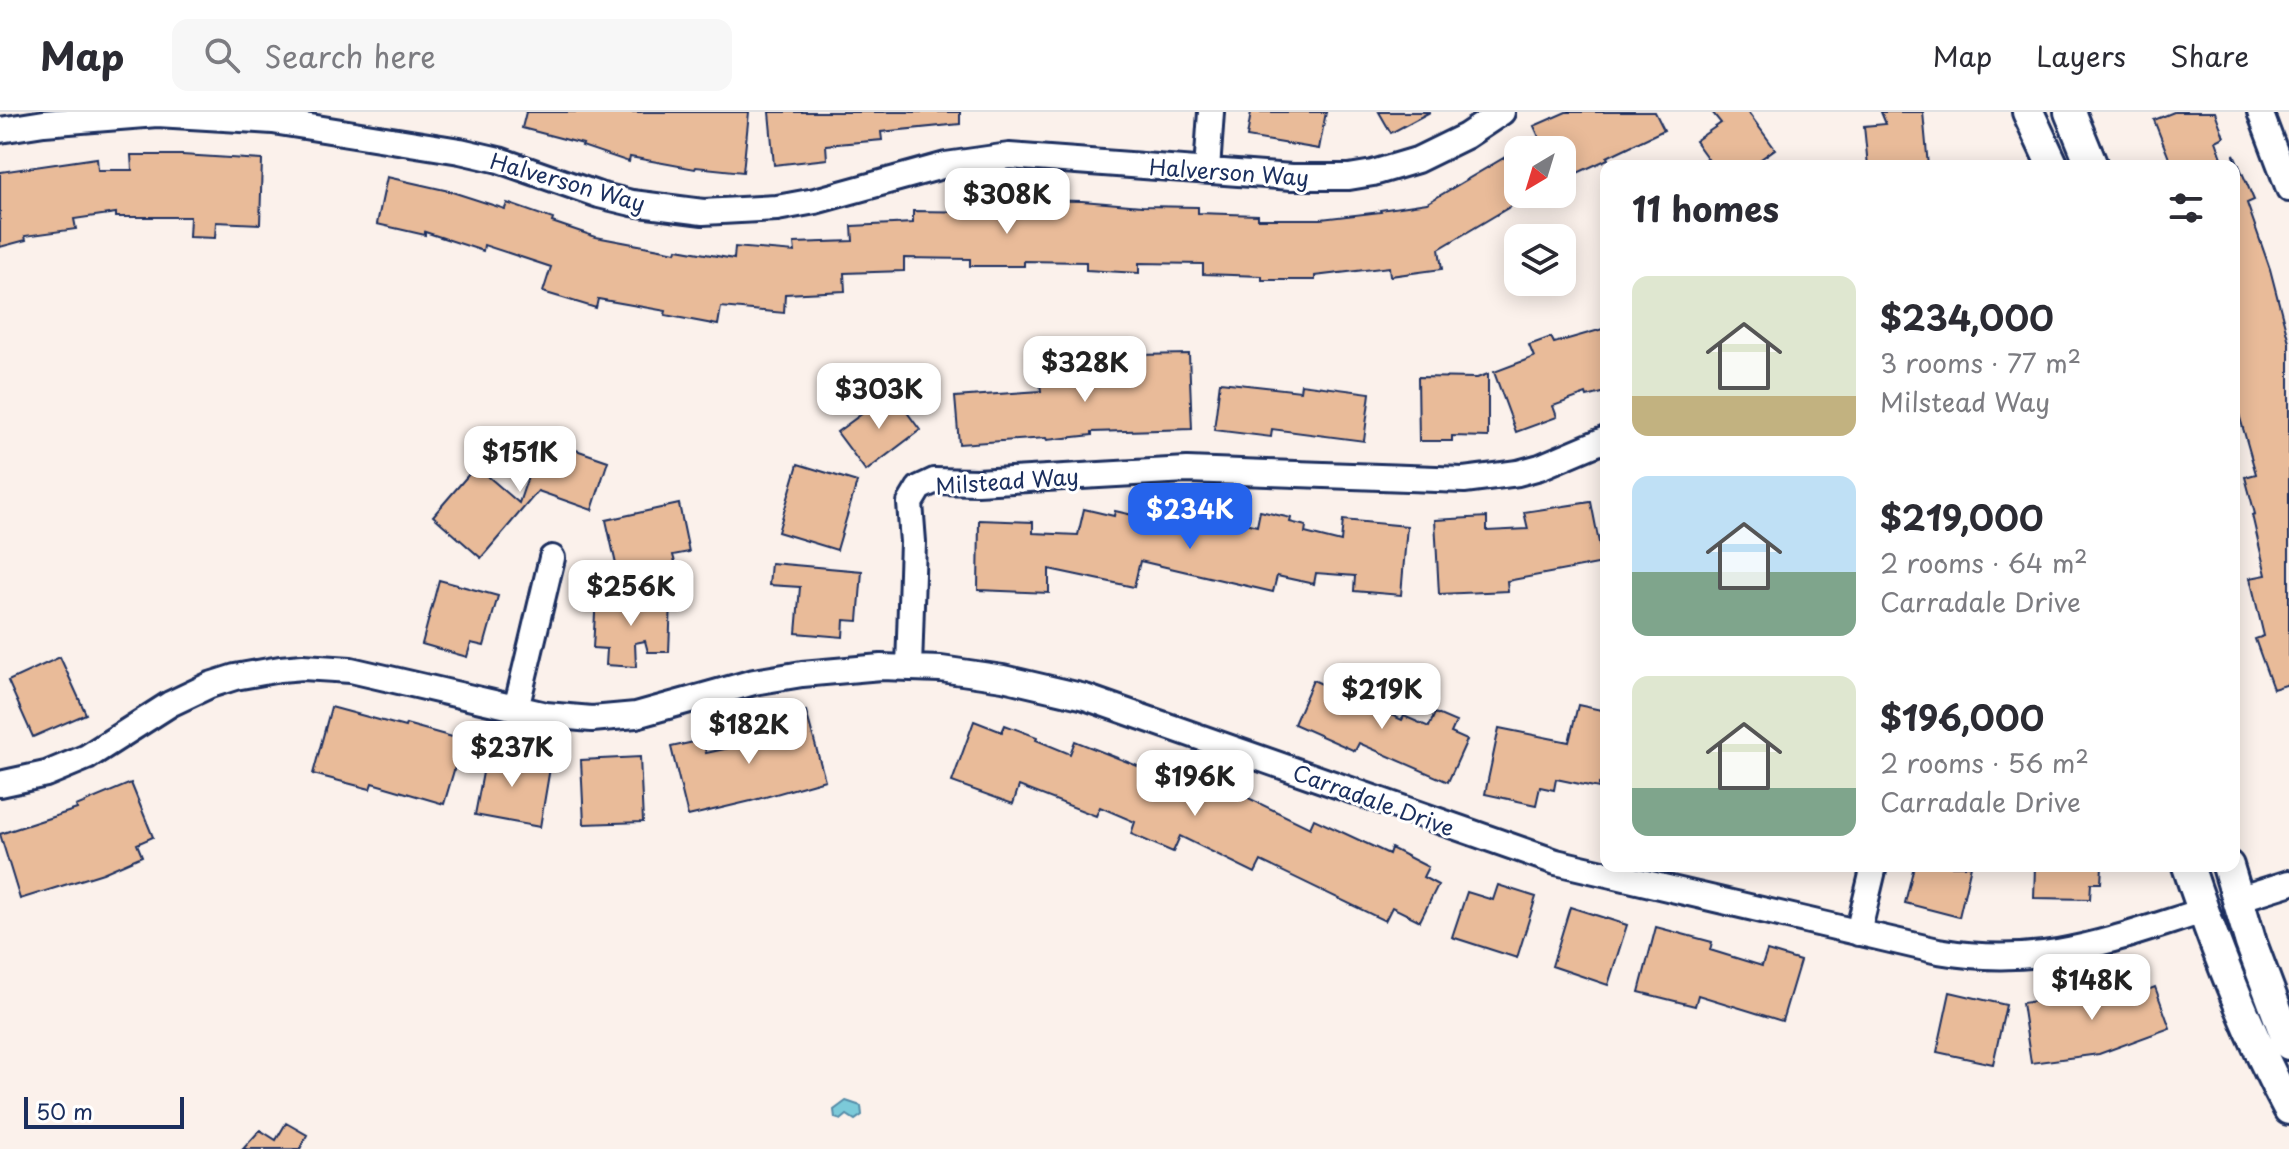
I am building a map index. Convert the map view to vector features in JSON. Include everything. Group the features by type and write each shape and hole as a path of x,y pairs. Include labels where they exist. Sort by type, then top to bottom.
{"main road":[{"path":"2028,112 2050,160"},
{"path":"2070,112 2090,160"},
{"path":"2190,872 2243,1014 2289,1109"},
{"path":"2230,872 2271,1001 2289,1044"}],"street":[{"path":"1207,170 1211,112"},
{"name":"Halverson Way","path":"0,130 44,123 157,114 371,124 499,160 566,185 632,203 703,212 777,208 815,201 946,165 1009,156 1323,178 1373,173 1442,149 1502,112"},
{"path":"2260,112 2289,189"},
{"name":"Milstead Way","path":"909,668 913,542 910,503 919,488 934,481 977,482 1187,470 1464,480 1540,467 1600,442"},
{"path":"516,709 552,558"},
{"name":"Carradale Drive","path":"0,784 67,766 106,747 190,694 257,672 303,667 351,670 516,709 569,718 616,718 778,678 843,669 909,668 973,673 1056,689 1115,706 1534,855 1600,871"},
{"name":"Carradale Drive","path":"1605,872 1858,933 1969,956 2018,958 2076,949 2203,911"},
{"path":"1858,933 1873,872"},
{"path":"2238,899 2289,883"}],"water":[{"path":"846,1101 861,1106 862,1115 855,1120 847,1115 841,1120 835,1118 834,1110"}],"building":[{"path":"526,112 749,112 743,172 695,169 630,157 629,162 583,144 522,128"},
{"path":"769,112 960,112 960,124 881,132 882,140 826,145 827,159 774,165"},
{"path":"1251,112 1326,112 1319,149 1247,137"},
{"path":"1379,112 1430,112 1391,133"},
{"path":"1566,112 1655,112 1664,130 1576,174 1576,136 1539,136 1534,126"},
{"path":"1712,112 1748,112 1775,149 1759,160 1709,160 1695,141 1721,123"},
{"path":"1881,112 1923,112 1927,160 1867,160 1864,126 1886,124"},
{"path":"2174,112 2215,112 2224,137 2216,141 2223,160 2170,160 2154,120"},
{"path":"131,155 262,160 260,224 216,222 215,238 189,237 190,217 116,217 116,213 74,219 76,229 25,236 26,240 0,247 0,172 97,158 98,170 132,170"},
{"path":"1504,158 1504,208 1508,208 1439,249 1442,269 1390,276 1389,267 1315,276 1315,280 1262,280 1262,276 1203,274 1203,264 1139,263 1139,273 1086,270 1086,262 1024,261 1024,266 970,266 970,259 904,258 904,271 844,273 845,291 785,294 784,313 721,307 718,325 665,315 666,311 598,299 596,308 543,292 551,267 484,245 483,251 425,232 425,235 377,224 387,177 449,191 505,209 507,203 596,237 734,259 735,247 795,252 794,243 853,241 852,226 913,223 913,211 986,212 986,197 1198,207 1198,213 1258,215 1258,219 1321,219 1427,203"},
{"path":"2240,168 2254,200 2247,203 2270,269 2289,342 2289,684 2273,689 2255,639 2264,636 2250,578 2266,575 2245,477 2256,474 2240,418"},
{"path":"1600,330 1600,394 1587,397 1586,394 1553,406 1557,417 1516,432 1494,372 1534,357 1529,345 1551,337 1554,343"},
{"path":"1189,354 1192,429 1092,432 1092,435 1047,440 959,444 955,397 1041,391 1039,377 1103,370 1137,371 1137,355"},
{"path":"1488,374 1488,437 1452,436 1452,441 1419,441 1418,377 1477,378"},
{"path":"1220,382 1300,391 1301,384 1370,393 1364,441 1272,429 1271,437 1214,430"},
{"path":"892,392 920,430 866,471 837,432"},
{"path":"541,438 608,461 592,510 538,491 481,558 433,516 476,466 519,503"},
{"path":"798,464 857,482 837,550 778,532"},
{"path":"1591,502 1600,564 1507,581 1508,591 1439,594 1435,520 1487,517 1487,531 1528,529 1524,512"},
{"path":"679,504 689,552 673,555 677,570 620,582 606,520"},
{"path":"1172,505 1257,526 1260,511 1291,518 1290,522 1306,526 1305,533 1341,542 1343,520 1407,526 1401,595 1354,591 1355,576 1316,573 1314,584 1277,576 1273,592 1140,561 1134,587 1049,569 1049,593 978,590 979,520 1033,522 1033,533 1078,535 1084,509 1114,516 1115,511 1168,523"},
{"path":"771,563 862,571 858,621 844,620 843,637 796,633 800,587 769,585"},
{"path":"439,580 498,596 484,646 471,643 467,657 422,644"},
{"path":"596,597 671,601 669,652 648,652 645,641 635,643 636,667 606,665 607,649 593,648"},
{"path":"60,657 86,714 33,737 8,681"},
{"path":"1313,680 1402,720 1404,716 1429,727 1435,713 1456,722 1451,733 1467,740 1448,782 1359,743 1355,751 1294,724"},
{"path":"1578,705 1600,710 1599,788 1556,779 1554,790 1540,787 1536,805 1485,794 1499,728 1569,742"},
{"path":"331,707 463,740 444,804 372,783 370,789 313,774"},
{"path":"806,711 825,780 688,816 671,747 703,740 706,753 752,743 748,727"},
{"path":"974,721 1002,732 1005,725 1070,754 1075,741 1140,767 1143,760 1219,792 1222,785 1310,828 1314,819 1389,854 1391,848 1428,867 1423,877 1438,885 1420,921 1392,907 1385,921 1261,861 1255,873 1180,836 1173,852 1131,834 1135,822 1100,807 1096,816 1019,786 1013,804 952,782"},
{"path":"488,746 518,751 516,762 550,768 540,827 475,815"},
{"path":"640,757 643,822 584,824 581,760"},
{"path":"131,783 153,837 137,844 142,856 103,873 20,899 0,834 77,809 76,806"},
{"path":"1913,872 1970,872 1959,917 1905,903"},
{"path":"2035,872 2102,872 2101,883 2091,883 2090,899 2034,898"},
{"path":"1498,885 1536,897 1517,958 1452,937 1467,892 1493,900"},
{"path":"1570,907 1627,925 1608,985 1552,966"},
{"path":"1656,927 1712,942 1710,950 1762,966 1767,951 1800,961 1782,1021 1698,995 1695,1006 1639,992"},
{"path":"2119,981 2122,991 2137,985 2140,993 2155,987 2170,1028 2099,1054 2031,1063 2022,1003 2081,995"},
{"path":"1950,992 2006,1005 1993,1064 1937,1052"},
{"path":"286,1123 307,1135 300,1149 243,1149 260,1130 276,1140"}]}
